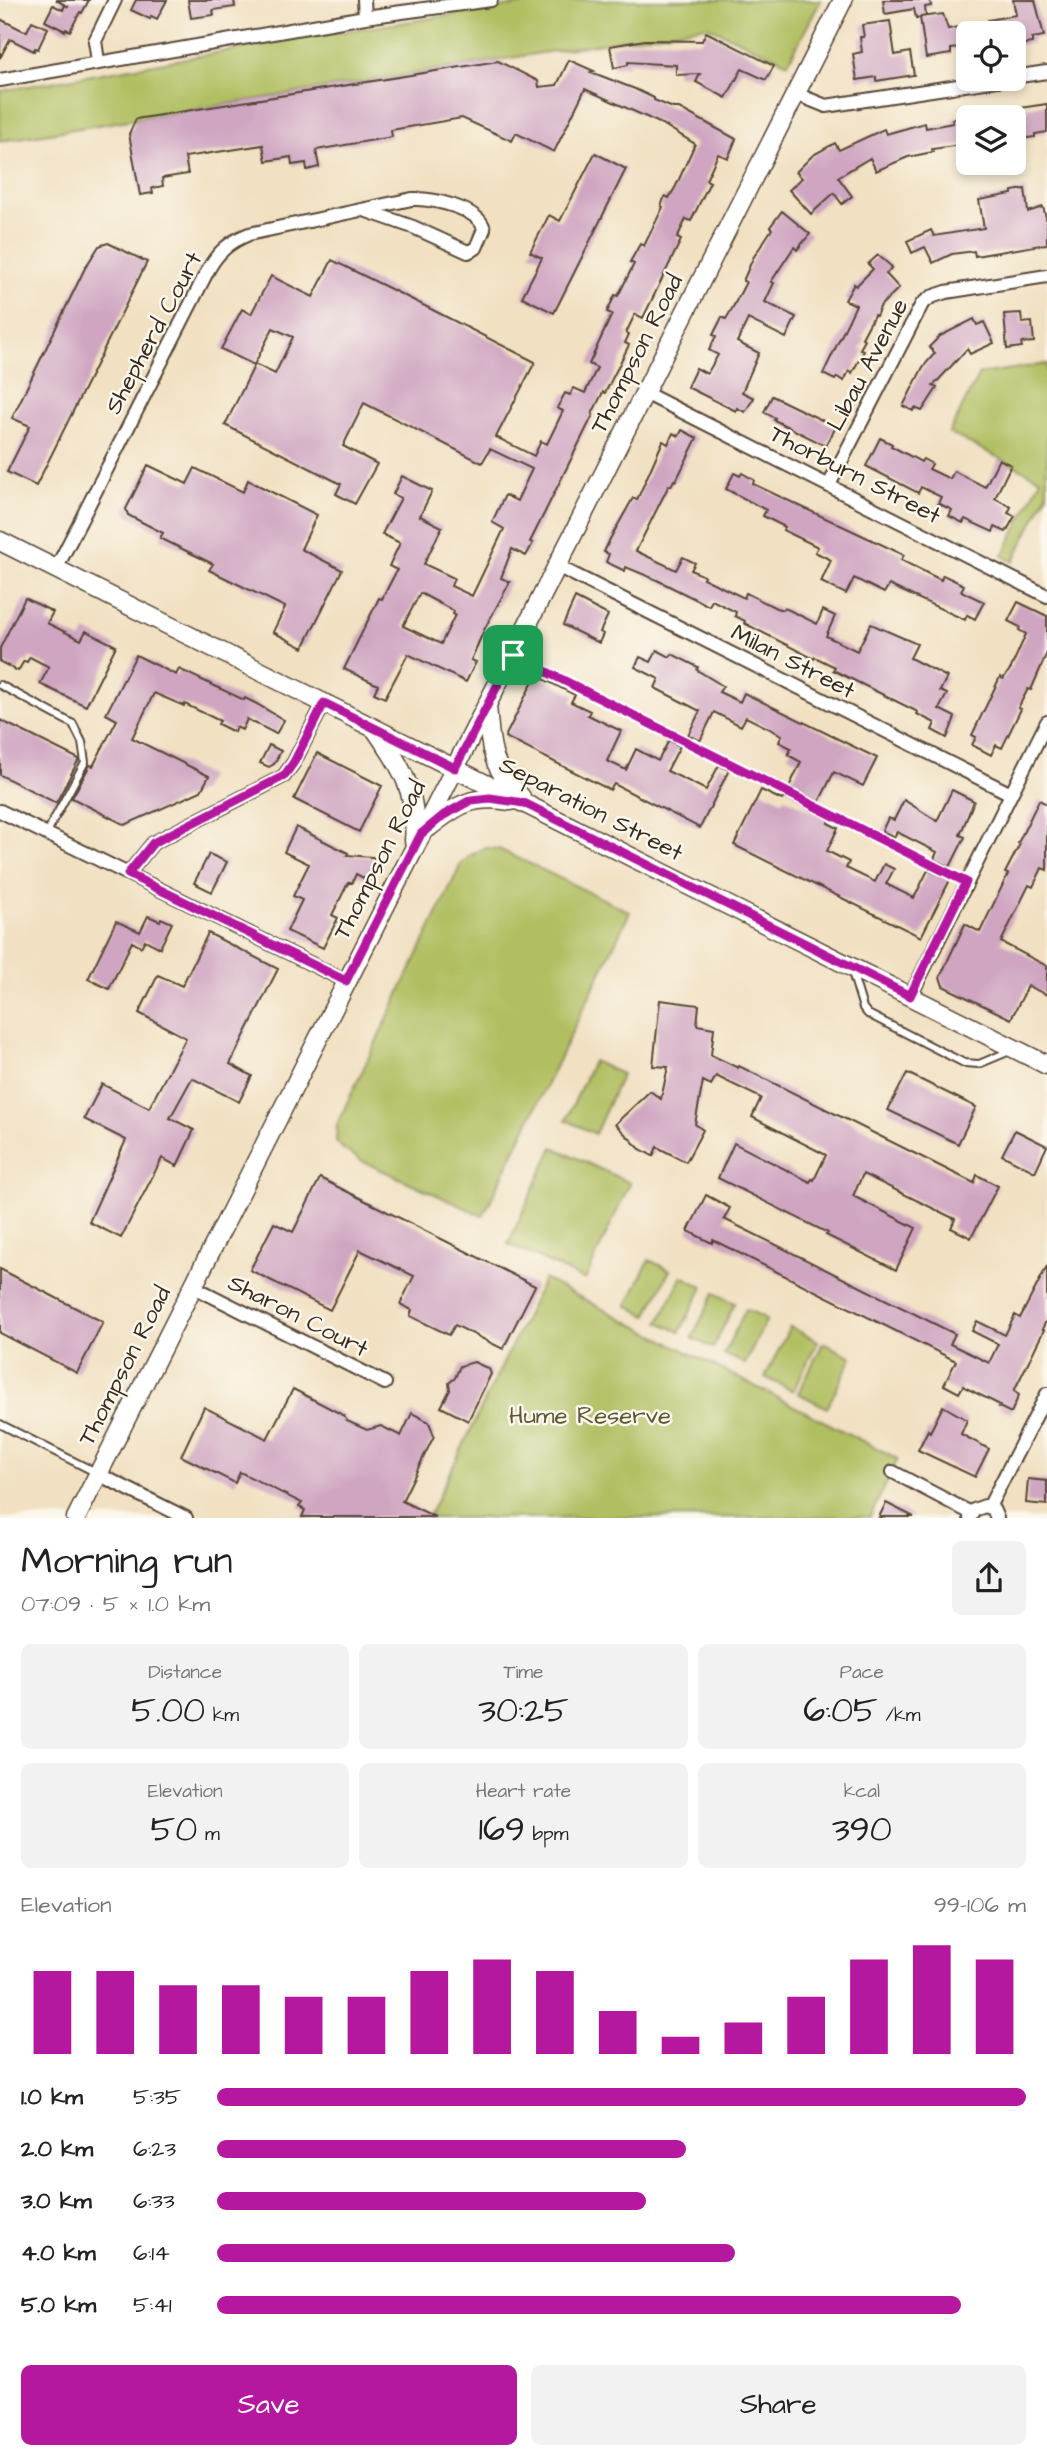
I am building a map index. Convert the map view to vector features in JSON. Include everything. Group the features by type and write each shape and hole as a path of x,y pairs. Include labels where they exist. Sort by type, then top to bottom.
{"main road":[{"name":"Thompson Road","path":"76,1517 299,1081 346,981 843,0"},
{"name":"Separation Street","path":"0,541 1047,1065"},
{"path":"488,705 494,761 509,784 528,805"},
{"path":"373,727 398,763 410,787 417,841"},
{"path":"417,841 444,815 471,800 490,798 528,805"}],"street":[{"path":"98,61 95,41 115,0"},
{"path":"364,0 365,17"},
{"path":"0,80 365,17 491,0"},
{"path":"1026,75 1047,72"},
{"path":"796,94 826,106 956,86"},
{"name":"Shepherd Court","path":"56,569 217,255 236,239 248,234 412,199 435,200 450,205 480,220 484,229 475,248 468,252 413,227 364,210"},
{"name":"Libau Avenue","path":"829,485 922,304 931,297 946,292 1047,276"},
{"name":"Thorburn Street","path":"645,393 1047,596"},
{"name":"Milan Street","path":"557,566 1010,794"},
{"path":"128,874 153,843 284,776 324,703"},
{"path":"910,996 1047,722"},
{"path":"0,811 346,981"},
{"name":"Sharon Court","path":"192,1286 385,1384"},
{"path":"893,1472 971,1515 977,1507 993,1512 1047,1394"},
{"path":"98,1474 186,1517"}],"lane":[{"path":"513,655 966,882"},
{"path":"0,685 73,724 82,742 85,762 46,834"},
{"path":"851,967 863,1007 868,1014 941,1052 972,1065 1015,1049"},
{"path":"0,1424 98,1474"}],"green space":[{"path":"552,0 821,0 788,63 707,26 0,141 0,91 307,37"},
{"path":"1047,364 1047,494 1013,562 1003,556 1041,479 949,433 979,374"},
{"path":"485,848 499,849 630,912 483,1216 364,1162 343,1149 336,1141 337,1124 461,864"},
{"path":"593,1061 622,1074 595,1134 566,1120"},
{"path":"553,1147 630,1183 585,1280 508,1244"},
{"path":"649,1260 670,1270 647,1316 627,1305"},
{"path":"682,1276 703,1287 680,1332 659,1322"},
{"name":"Hume Reserve","path":"544,1279 898,1459 870,1517 428,1518"},
{"path":"714,1293 735,1303 713,1348 692,1338"},
{"path":"746,1309 767,1319 745,1364 724,1354"},
{"path":"790,1327 818,1341 793,1391 765,1377"},
{"path":"823,1343 852,1357 827,1408 798,1393"}],"building":[{"path":"56,0 89,0 70,31 45,21 53,5 63,10 65,5 69,7"},
{"path":"136,0 167,0 157,19 151,16 150,19 131,10"},
{"path":"188,0 234,0 235,7 213,10 214,15 191,18"},
{"path":"883,0 930,0 931,6 925,7 926,16 916,18 914,9 885,14"},
{"path":"1013,0 1035,0 1044,36 1032,38 1032,43 1026,44 1026,21 988,21 1016,15"},
{"path":"943,14 948,29 956,28 956,48 951,49 951,54 926,58 920,17"},
{"path":"0,19 27,31 32,21 48,28 38,49 35,48 34,51 10,39 0,58"},
{"path":"890,21 895,55 910,52 914,75 876,81 876,77 857,80 853,54 862,52 862,25"},
{"path":"706,32 774,66 766,80 742,69 726,98 696,82 700,74 676,75 676,65 628,62 628,65 614,68 610,46 645,40 702,41"},
{"path":"569,60 654,100 679,108 736,139 728,158 718,154 706,180 710,182 691,221 686,219 677,238 681,240 643,318 635,314 626,333 629,334 625,343 629,345 592,414 530,542 533,543 526,556 512,549 501,578 510,582 484,630 471,660 476,662 466,682 408,654 385,698 374,693 378,685 344,669 379,598 382,599 397,570 389,566 400,543 382,534 401,498 393,494 402,476 432,491 420,516 442,527 424,564 454,578 451,586 472,596 504,529 492,522 505,495 517,501 532,469 490,449 482,463 364,403 343,446 377,464 355,504 336,494 341,484 225,425 255,364 275,374 293,337 273,328 254,365 221,349 242,309 251,314 271,276 313,297 332,260 415,301 535,362 496,437 534,456 541,441 547,444 563,411 557,408 565,393 570,395 574,388 585,393 597,368 589,364 612,314 607,312 634,264 630,262 640,244 644,246 663,207 661,206 665,196 669,198 676,186 695,144 664,125 585,89 554,152 516,133 512,141 462,118 391,130 392,137 316,150 319,167 307,170 306,163 292,165 291,157 266,161 263,145 185,157 188,174 162,178 163,186 152,188 153,193 140,195 129,134 136,119 498,61 538,81 539,87 557,85","holes":["420,593 454,611 455,615 441,644 403,626"]},
{"path":"1047,104 1047,132 1026,138 1026,107"},
{"path":"956,118 956,146 932,149 933,152 908,157 876,171 870,158 838,177 852,196 842,204 834,193 811,214 789,190 802,178 796,172 813,155 835,143 839,150 884,129 886,134 925,123 926,128 953,123 952,119"},
{"path":"595,153 626,169 554,313 522,297 542,258 530,252 549,215 560,221"},
{"path":"1025,189 1028,212 1043,207 1047,221 1047,244 975,256 974,251 952,254 933,263 925,247 912,253 907,241 931,230 934,236 984,228 979,200"},
{"path":"782,211 810,234 797,250 794,247 771,282 774,283 765,302 796,317 786,338 748,319 737,342 759,353 742,392 754,398 745,412 737,408 736,411 687,387 696,368 707,374 718,355 709,350 716,336 713,335 722,317 726,319 733,307 746,282 743,281 753,258"},
{"path":"108,243 147,262 36,486 7,472 30,426 12,418 85,268 99,246"},
{"path":"878,255 892,267 886,274 899,288 881,305 876,316 874,315 862,338 865,340 860,349 864,351 852,373 849,371 844,381 837,377 835,380 823,374 856,305 845,300 854,284 856,286 873,269 868,264"},
{"path":"1021,313 1022,323 1032,322 1034,342 1021,343 1022,347 1007,349 1004,314"},
{"path":"974,319 977,325 984,322 994,343 970,354 967,349 933,386 937,388 922,411 915,408 913,411 903,406 923,367 935,353 929,347 940,336"},
{"path":"772,396 836,427 826,446 774,420 775,418 764,412"},
{"path":"682,430 697,438 676,481 669,485 636,551 676,570 683,557 695,563 691,570 704,576 703,578 744,598 746,593 817,624 823,610 835,616 826,636 857,651 871,624 917,644 910,658 947,677 940,691 947,694 939,709 955,717 947,738 932,730 935,723 917,714 918,712 833,670 835,667 744,623 745,621 735,616 736,612 712,600 709,606 657,580 626,567 625,571 606,562 609,554 604,552 610,539 633,498 637,500 663,441 668,444 673,433 679,436"},
{"path":"880,438 921,462 923,459 932,464 929,469 950,479 954,471 985,487 999,459 1011,465 995,498 1011,507 1008,513 1015,516 1006,532 995,527 993,532 965,519 963,523 949,516 952,510 938,503 941,497 921,487 918,493 866,466"},
{"path":"148,465 187,484 195,468 243,492 248,480 317,515 301,549 342,570 303,648 273,632 285,607 209,570 213,564 160,538 163,533 128,515 126,509"},
{"path":"734,473 740,476 742,473 754,480 753,484 904,555 901,560 941,580 943,575 964,585 961,591 984,602 975,619 967,615 965,620 889,585 884,593 854,578 846,594 821,582 831,560 815,552 818,547 783,530 785,527 763,516 766,510 726,489"},
{"path":"25,598 53,612 47,623 81,640 86,631 116,646 86,706 40,684 49,667 30,657 18,671 0,662 0,648"},
{"path":"575,598 608,615 600,632 603,634 599,643 563,625"},
{"path":"1018,602 1047,616 1047,653 1031,690 1028,689 1018,708 1021,709 1002,748 996,745 991,755 972,745 976,737 972,735 1000,677 1003,679 1011,668 1026,634 1019,630 1020,627 1008,621"},
{"path":"657,650 698,667 697,670 723,686 719,692 740,702 744,693 877,758 863,786 834,772 819,802 789,787 801,762 788,755 791,748 779,742 782,735 746,717 741,726 714,712 700,741 688,735 700,711 655,688 659,679 635,667 640,657 651,662"},
{"path":"136,655 176,675 179,669 244,700 245,698 284,720 276,734 247,719 242,730 236,727 234,732 218,724 220,721 154,693 132,738 209,776 201,791 125,825 72,798 90,765 93,766 117,720 106,714"},
{"path":"536,675 575,695 571,702 590,711 588,715 621,731 607,761 626,770 636,749 658,761 669,740 680,746 667,771 706,790 719,765 729,770 700,828 614,784 610,790 505,737"},
{"path":"0,720 79,759 56,803 0,775"},
{"path":"269,745 281,751 274,764 269,767 260,763"},
{"path":"317,753 382,786 359,832 294,799"},
{"path":"761,790 782,800 784,797 830,820 828,823 838,828 827,851 849,862 846,868 875,882 884,864 894,869 886,884 914,898 928,870 950,880 921,937 734,845"},
{"path":"952,790 974,801 960,835 965,837 950,867 934,859 937,852 897,832 894,837 882,831 888,818 894,820 904,800 937,821"},
{"path":"1039,800 1047,804 1047,870 1042,868 1033,887 1029,885 1001,942 1047,966 1047,995 1028,986 1011,1019 943,986 940,977 965,924 980,932"},
{"path":"296,827 348,853 347,855 372,857 379,861 369,881 356,874 352,883 348,883 332,915 338,918 323,948 287,931 302,900 293,896 309,864 284,852"},
{"path":"209,854 227,862 212,892 194,883"},
{"path":"148,916 172,923 160,948 145,940 141,947 132,942 109,989 88,979 116,921 140,932"},
{"path":"208,933 278,969 230,1064 252,1076 239,1102 192,1078 170,1118 194,1130 177,1166 162,1158 121,1238 89,1222 126,1140 84,1119 102,1084 149,1108 186,1038 139,1013 158,975 182,986"},
{"path":"660,1000 699,1005 697,1025 714,1028 711,1055 738,1068 739,1066 974,1183 977,1175 998,1186 971,1238 951,1228 955,1219 863,1174 853,1196 916,1228 896,1270 718,1178 734,1143 810,1182 814,1180 826,1155 752,1117 761,1098 716,1076 711,1085 703,1081 695,1124 703,1130 686,1162 657,1147 653,1156 640,1149 615,1124 650,1091 661,1099 668,1067 653,1066"},
{"path":"907,1073 976,1107 958,1144 888,1110"},
{"path":"1015,1130 1047,1146 1035,1172 1002,1155"},
{"path":"320,1178 535,1286 503,1349 455,1325 449,1335 410,1316 412,1310 400,1304 414,1276 360,1250 330,1310 250,1270 274,1223 293,1232"},
{"path":"706,1195 730,1208 724,1219 955,1334 950,1344 989,1363 998,1344 972,1331 977,1321 1005,1335 1015,1315 1020,1318 1047,1266 1047,1319 1014,1391 1019,1395 1011,1413 963,1386 959,1393 944,1385 956,1361 713,1240 712,1243 688,1231"},
{"path":"0,1269 103,1322 77,1373 0,1333"},
{"path":"474,1362 489,1369 491,1374 468,1421 441,1407 450,1390 449,1383 455,1378 460,1366"},
{"path":"293,1389 367,1430 381,1426 401,1436 412,1413 429,1422 434,1436 402,1501 435,1517 302,1517 305,1510 299,1507 302,1503 240,1472 235,1483 181,1456 204,1407 267,1439"},
{"path":"943,1406 967,1420 961,1434 989,1449 975,1477 918,1450"},
{"path":"1028,1479 1047,1481 1047,1505 1026,1503"},
{"path":"886,1503 914,1517 879,1517"}],"route":[{"path":"513,655 966,882 910,996 524,803 490,798 471,800 444,815 421,834 346,981 128,874 153,843 284,776 324,703 455,768 513,655"}]}
